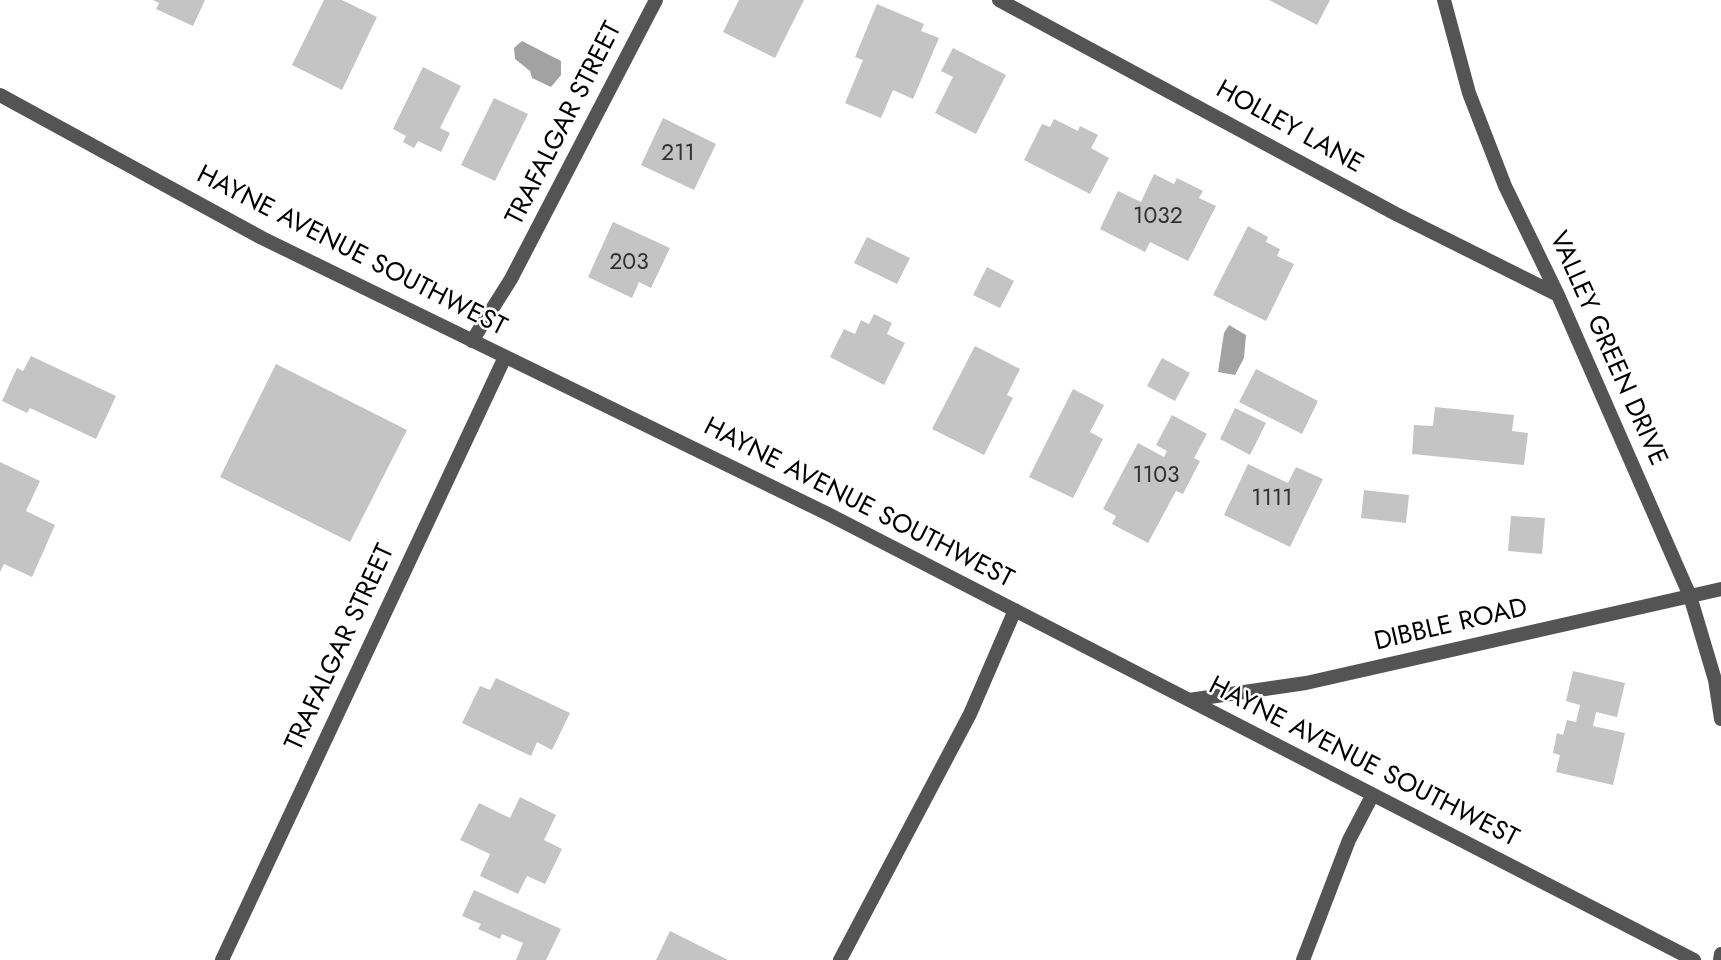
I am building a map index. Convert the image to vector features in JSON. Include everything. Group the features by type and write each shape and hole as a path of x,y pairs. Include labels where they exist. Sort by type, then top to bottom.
{"street":[{"name":"TRAFALGAR STREET","path":"471,341 511,279 656,0"},
{"name":"HOLLEY LANE","path":"999,0 1396,214 1558,295"},
{"name":"VALLEY GREEN DRIVE","path":"1444,0 1473,104 1505,186 1558,295 1690,596 1715,680 1721,719"},
{"name":"HAYNE AVENUE SOUTHWEST","path":"0,95 262,238 828,514 1694,960"},
{"name":"TRAFALGAR STREET","path":"222,960 505,357"},
{"name":"DIBBLE ROAD","path":"1189,701 1332,677 1721,589"},
{"path":"840,960 970,714 1015,610"},
{"path":"1303,960 1349,840 1372,796"},
{"path":"1720,960 1721,954"}],"shaded area":[{"path":"522,41 561,61 561,75 551,87 532,78 530,71 515,59 514,48"},
{"path":"1229,325 1246,335 1244,358 1235,375 1218,372 1224,333"}],"building":[{"path":"153,0 205,0 193,26 156,9 159,3"},
{"path":"324,0 342,0 377,17 342,90 292,65"},
{"path":"739,0 804,0 775,58 723,32"},
{"path":"1269,0 1330,0 1317,25"},
{"path":"877,4 924,24 921,31 939,38 913,99 893,90 881,118 845,103 863,60 855,57"},
{"path":"953,48 1006,75 976,134 935,113 953,77 941,71"},
{"path":"423,67 461,86 440,128 450,133 441,152 418,141 414,148 403,142 406,136 393,129"},
{"path":"494,98 528,114 495,181 461,165"},
{"path":"663,118 716,144 694,190 641,165"},
{"path":"1054,119 1078,131 1080,126 1098,135 1091,148 1109,158 1090,194 1024,160 1042,124 1050,127"},
{"path":"1154,174 1174,184 1177,178 1203,191 1199,198 1216,206 1188,261 1150,242 1145,252 1100,229 1118,191 1141,202"},
{"path":"613,222 670,248 651,288 639,282 632,298 588,277"},
{"path":"1248,226 1268,237 1266,242 1280,249 1277,256 1294,264 1266,321 1213,295"},
{"path":"867,237 910,258 897,284 854,263"},
{"path":"987,267 1014,281 1000,308 973,295"},
{"path":"874,314 892,323 887,334 905,343 884,385 830,357 844,329 855,334 861,320 869,324"},
{"path":"975,346 1020,369 1007,395 1013,398 984,455 932,429"},
{"path":"31,356 116,396 96,439 30,408 27,413 2,401 17,368 23,371"},
{"path":"1162,358 1190,373 1175,401 1147,386"},
{"path":"276,364 407,430 350,542 220,477"},
{"path":"1256,369 1318,401 1302,434 1239,402"},
{"path":"1073,389 1104,405 1090,432 1103,439 1073,498 1029,477"},
{"path":"1435,407 1514,415 1512,431 1528,433 1524,465 1412,454 1414,425 1433,426"},
{"path":"1235,408 1266,423 1250,455 1220,439"},
{"path":"1172,415 1207,434 1194,458 1200,461 1183,494 1176,491 1148,543 1112,524 1116,516 1103,509 1138,443 1164,457 1167,451 1156,445"},
{"path":"0,462 40,481 26,511 55,525 32,577 4,564 0,572"},
{"path":"1248,464 1288,483 1296,467 1323,479 1290,547 1224,515"},
{"path":"1364,490 1409,495 1406,523 1361,518"},
{"path":"1511,516 1545,518 1542,554 1508,551"},
{"path":"1573,671 1625,683 1617,717 1596,712 1593,726 1625,733 1613,785 1556,772 1560,755 1553,753 1557,733 1563,735 1567,720 1576,722 1580,705 1566,701"},
{"path":"496,678 570,713 552,750 537,742 531,756 462,723 480,686 490,690"},
{"path":"520,797 556,815 544,840 562,849 545,884 527,876 518,894 480,876 490,854 460,840 479,803 510,818"},
{"path":"474,890 561,929 546,960 516,960 523,943 502,934 500,939 478,929 481,924 462,916"},
{"path":"670,931 728,960 656,960"}]}
